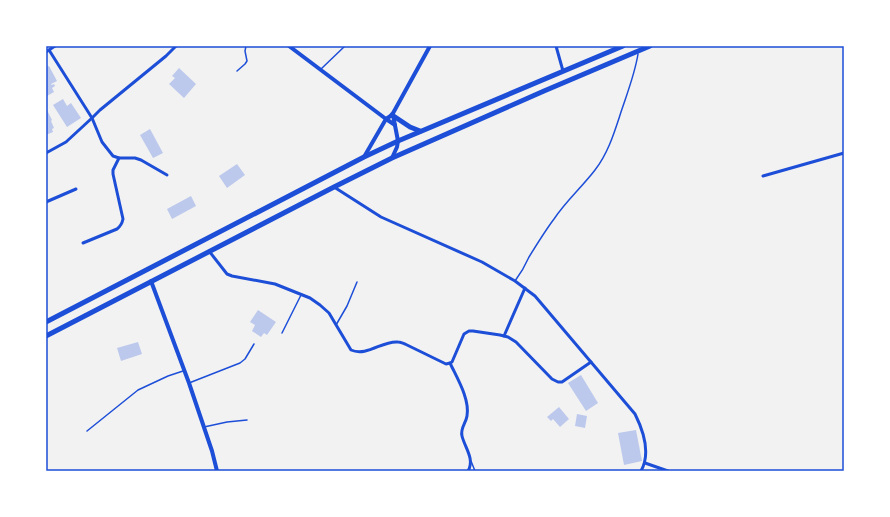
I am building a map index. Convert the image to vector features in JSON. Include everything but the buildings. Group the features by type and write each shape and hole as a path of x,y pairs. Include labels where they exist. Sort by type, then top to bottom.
{"highway":[{"path":"46,322 364,157 421,131 623,46"},
{"path":"46,336 392,158 650,46"},
{"path":"392,115 399,121 421,131"}],"street":[{"path":"55,46 47,51 92,118 102,142 113,156 141,160 167,175"},
{"path":"46,153 66,142 100,110 166,56 176,46"},
{"path":"289,46 386,120 396,125"},
{"path":"364,157 386,120 392,115 430,46"},
{"path":"556,46 563,71"},
{"path":"392,115 396,125 398,141 392,158"},
{"path":"763,176 844,153"},
{"path":"83,243 117,230 122,223 123,219 113,174 113,170 119,158"},
{"path":"334,187 381,217 482,262 515,281 535,296 635,414 642,427 646,442 645,464 641,471"},
{"path":"46,202 76,189"},
{"path":"209,251 227,274 275,284 310,298 329,313 351,350 362,352 392,342 398,342 446,364 450,363"},
{"path":"151,281 189,383 212,451 217,471"},
{"path":"504,336 525,288"},
{"path":"450,363 452,362 464,334 466,332 473,331 508,337 516,342 552,379 558,382 562,382 591,362"},
{"path":"450,363 464,392 466,402 467,415 461,430 471,461 471,466 468,471"},
{"path":"645,464 668,471"}],"lane":[{"path":"237,71 246,64 246,46"},
{"path":"320,70 345,46"},
{"path":"515,281 555,217 568,200 596,170 605,156 614,134 634,73 638,51"},
{"path":"336,325 347,306 357,282"},
{"path":"282,333 301,295"},
{"path":"189,383 240,363 245,359 254,344"},
{"path":"87,431 138,390 184,370"},
{"path":"204,427 227,422 247,420"},
{"path":"471,461 475,471"}]}
